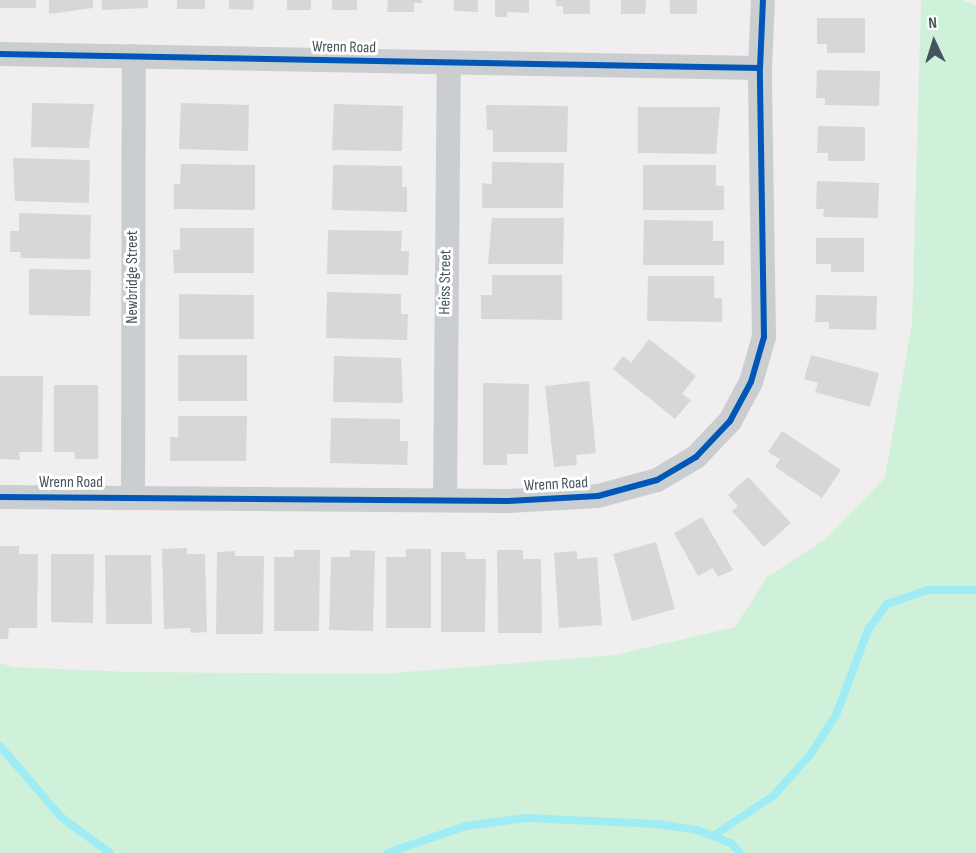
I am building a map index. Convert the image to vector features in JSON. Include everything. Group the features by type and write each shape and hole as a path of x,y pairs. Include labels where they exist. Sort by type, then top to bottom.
{"street":[{"name":"Wrenn Road","path":"0,497 445,499 598,496 657,480 686,463 730,421 751,382 764,337 760,68 763,0"},
{"name":"Wrenn Road","path":"0,54 760,68"},
{"name":"Newbridge Street","path":"133,497 134,57"},
{"name":"Heiss Street","path":"445,499 450,64"}],"green space":[{"path":"921,0 962,0 976,5 976,853 0,853 0,663 13,667 129,672 381,674 615,655 735,627 767,577 824,540 885,478 912,323"}],"building":[{"path":"0,0 36,0 36,8 0,8"},
{"path":"49,0 93,0 93,8 49,14"},
{"path":"102,0 148,0 148,8 102,10"},
{"path":"177,0 205,0 205,9 177,9"},
{"path":"229,0 254,0 253,10 229,9"},
{"path":"287,0 311,0 311,10 287,10"},
{"path":"332,0 357,0 357,10 332,10"},
{"path":"388,0 422,0 422,3 414,3 414,12 387,12"},
{"path":"454,0 478,0 478,12 454,11"},
{"path":"495,0 529,0 529,13 507,12 507,17 495,17"},
{"path":"556,0 590,0 590,14 563,14 563,6 556,6"},
{"path":"621,0 646,0 645,14 621,14"},
{"path":"670,0 697,0 697,14 670,14"},
{"path":"817,18 865,18 865,53 827,53 827,44 817,44"},
{"path":"817,70 880,71 879,106 825,105 825,98 816,98"},
{"path":"32,103 94,104 89,148 31,147"},
{"path":"181,103 249,105 248,151 179,149"},
{"path":"334,104 403,106 402,151 332,150"},
{"path":"486,105 568,106 567,152 493,152 493,130 487,130"},
{"path":"638,107 720,107 716,154 638,153"},
{"path":"818,126 865,127 865,161 828,161 828,153 817,153"},
{"path":"13,158 90,160 89,203 15,201"},
{"path":"492,162 564,163 563,208 482,208 482,183 492,184"},
{"path":"181,164 255,165 255,210 174,209 174,184 180,184"},
{"path":"333,165 402,166 402,187 407,187 407,212 332,210"},
{"path":"643,165 716,165 716,186 724,186 724,210 643,210"},
{"path":"817,181 879,183 878,218 823,217 824,209 816,209"},
{"path":"19,213 91,215 90,259 20,258 21,252 10,252 10,231 19,231"},
{"path":"492,218 564,218 563,264 488,264"},
{"path":"644,220 713,221 713,241 724,241 724,265 643,265"},
{"path":"180,228 254,228 254,273 174,273 173,250 180,250"},
{"path":"328,230 402,231 401,251 409,251 408,275 327,274"},
{"path":"816,238 864,238 864,272 831,272 831,264 816,264"},
{"path":"29,269 91,270 90,316 29,315"},
{"path":"492,275 562,275 562,320 481,319 481,295 492,295"},
{"path":"648,276 714,276 714,298 722,298 722,322 647,321"},
{"path":"327,292 401,294 401,314 408,314 407,340 326,338"},
{"path":"179,294 254,295 254,339 179,339"},
{"path":"816,295 877,296 876,330 829,329 829,322 815,322"},
{"path":"649,339 696,376 682,394 691,400 675,419 613,369 623,356 631,363"},
{"path":"178,355 247,355 247,401 178,401"},
{"path":"811,355 879,373 870,407 815,392 818,383 804,379"},
{"path":"334,356 401,358 403,403 333,402"},
{"path":"0,376 43,376 42,452 19,452 20,460 0,459"},
{"path":"589,381 596,453 576,455 577,465 554,467 545,386"},
{"path":"483,383 529,384 528,454 507,454 507,465 483,465"},
{"path":"54,385 98,385 98,459 75,459 74,452 54,452"},
{"path":"178,416 247,416 246,461 170,461 170,437 178,437"},
{"path":"331,418 400,419 400,441 408,441 407,465 330,463"},
{"path":"782,431 841,470 822,498 775,467 780,459 768,452"},
{"path":"748,477 791,523 764,547 732,511 738,506 728,495"},
{"path":"702,517 733,570 718,577 713,568 698,576 674,533"},
{"path":"656,542 675,609 632,621 613,554"},
{"path":"0,546 19,546 19,554 38,554 37,628 9,628 8,639 0,639"},
{"path":"187,548 187,554 205,554 207,632 191,633 190,628 164,629 162,549"},
{"path":"406,549 431,549 431,628 386,628 386,557 406,557"},
{"path":"294,550 320,550 319,631 274,631 274,557 294,557"},
{"path":"350,550 375,551 373,631 329,630 331,557 350,557"},
{"path":"497,550 523,550 523,559 541,559 542,633 498,633"},
{"path":"235,551 235,556 264,556 263,634 216,634 217,552"},
{"path":"577,551 577,559 597,557 602,625 559,628 554,553"},
{"path":"441,552 465,552 466,559 486,559 485,632 441,632"},
{"path":"51,554 94,554 93,623 51,622"},
{"path":"105,555 151,555 152,624 106,624"}],"waterway":[{"path":"713,836 773,796 810,755 836,715 868,630 887,604 928,590 976,590"},
{"path":"0,746 61,817 110,853"},
{"path":"387,853 466,826 526,818 658,824 697,830 731,843 740,853"}],"cycle path":[{"path":"0,497 508,501 598,496 657,480 696,457 730,421 751,382 764,337 760,68 763,0"},
{"path":"0,54 760,68"}]}
